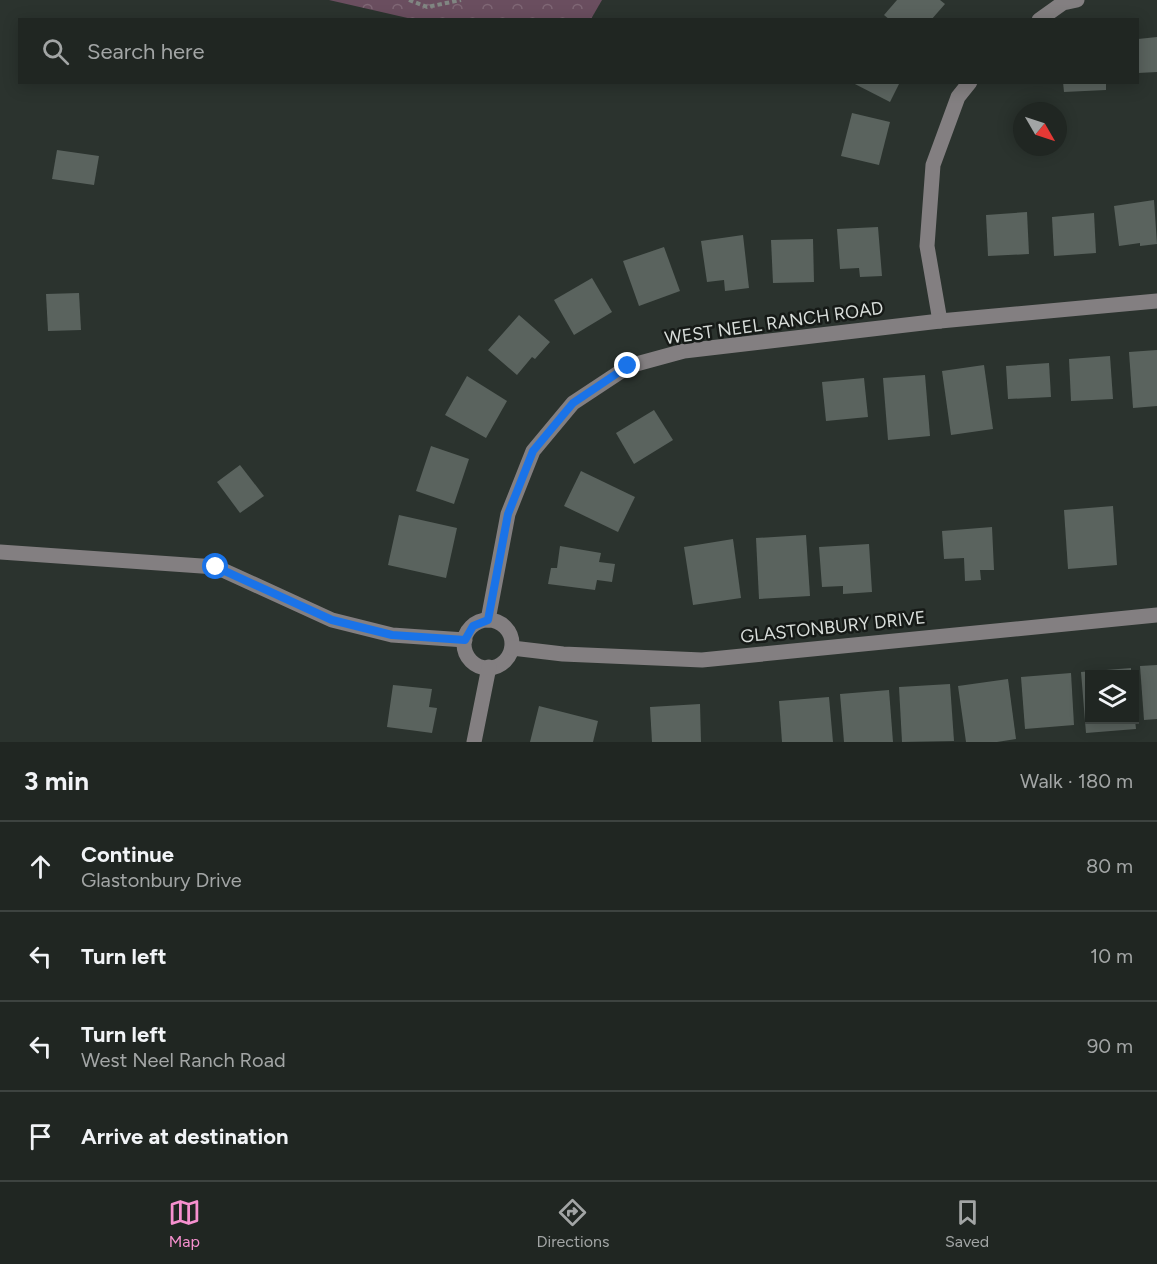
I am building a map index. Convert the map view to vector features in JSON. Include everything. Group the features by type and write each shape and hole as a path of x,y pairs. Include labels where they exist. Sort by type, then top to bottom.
{"street":[{"path":"1042,18 1064,3 1077,0"},
{"path":"940,321 927,246 933,165 958,97 968,84"},
{"name":"WEST NEEL RANCH ROAD","path":"488,620 508,514 533,451 573,403 628,366 684,351 940,321 1157,302"},
{"path":"0,552 216,567 332,620 392,635 465,640"},
{"name":"GLASTONBURY DRIVE","path":"512,648 563,654 702,660 1157,615"},
{"path":"488,620 504,625 512,639 512,648 504,662 489,667 474,662 468,656 465,648 465,640 473,626 488,620"},
{"path":"474,742 489,667"}],"path":[{"path":"409,0 428,7 461,0"}],"green space":[{"path":"329,0 602,0 592,18 408,18"}],"building":[{"path":"897,0 940,0 945,4 933,18 888,18 884,15"},
{"path":"1157,37 1157,72 1139,73 1139,39"},
{"path":"855,84 899,84 890,102"},
{"path":"1063,84 1106,84 1106,90 1064,92"},
{"path":"852,113 890,122 879,165 841,156"},
{"path":"57,150 99,156 94,185 52,179"},
{"path":"1154,200 1157,244 1140,246 1140,243 1119,246 1114,206"},
{"path":"1027,212 1029,254 988,256 986,215"},
{"path":"1094,213 1096,253 1054,256 1052,217"},
{"path":"878,227 882,276 860,277 859,268 840,269 837,229"},
{"path":"743,235 749,288 725,291 724,280 707,282 701,241"},
{"path":"813,239 814,282 773,283 771,240"},
{"path":"664,247 680,291 639,306 623,261"},
{"path":"592,278 612,312 574,335 554,300"},
{"path":"79,293 81,330 48,331 46,294"},
{"path":"519,315 550,342 535,359 532,357 517,375 488,350"},
{"path":"1157,350 1157,406 1133,408 1129,352"},
{"path":"1110,356 1113,399 1071,401 1069,359"},
{"path":"1049,363 1051,397 1008,399 1006,366"},
{"path":"984,365 993,429 951,435 942,371"},
{"path":"925,375 930,436 888,440 883,378"},
{"path":"467,376 507,401 486,438 445,415"},
{"path":"864,378 868,417 826,421 822,382"},
{"path":"654,410 673,440 634,464 616,433"},
{"path":"431,446 469,459 454,504 416,491"},
{"path":"240,465 264,496 240,513 217,482"},
{"path":"581,471 635,497 618,532 564,506"},
{"path":"1113,506 1117,565 1068,569 1064,510"},
{"path":"399,515 457,528 446,578 388,565"},
{"path":"992,527 994,570 980,570 981,580 965,581 964,558 944,559 942,531"},
{"path":"806,535 810,596 759,599 756,538"},
{"path":"733,539 741,598 693,605 684,547"},
{"path":"869,544 872,592 843,594 843,586 822,587 819,547"},
{"path":"560,546 601,553 599,562 615,564 612,582 597,580 595,590 548,584 551,568 557,568"},
{"path":"1157,665 1157,719 1144,720 1140,666"},
{"path":"1131,668 1131,670 1106,670"},
{"path":"1081,672 1085,672 1085,721"},
{"path":"1071,673 1074,725 1025,729 1021,677"},
{"path":"1008,679 1016,739 997,742 966,742 958,686"},
{"path":"950,684 954,741 902,742 899,687"},
{"path":"393,685 432,689 429,707 437,708 432,733 387,727"},
{"path":"889,690 893,742 844,742 840,694"},
{"path":"829,697 833,742 782,742 779,701"},
{"path":"700,704 701,742 652,742 650,707"},
{"path":"539,706 598,721 593,742 530,742"},
{"path":"1085,724 1135,724 1136,729 1086,733"}],"route":[{"path":"216,567 332,620 392,635 465,640 473,626 480,621 488,620 508,514 533,451 573,403 628,366"}]}
